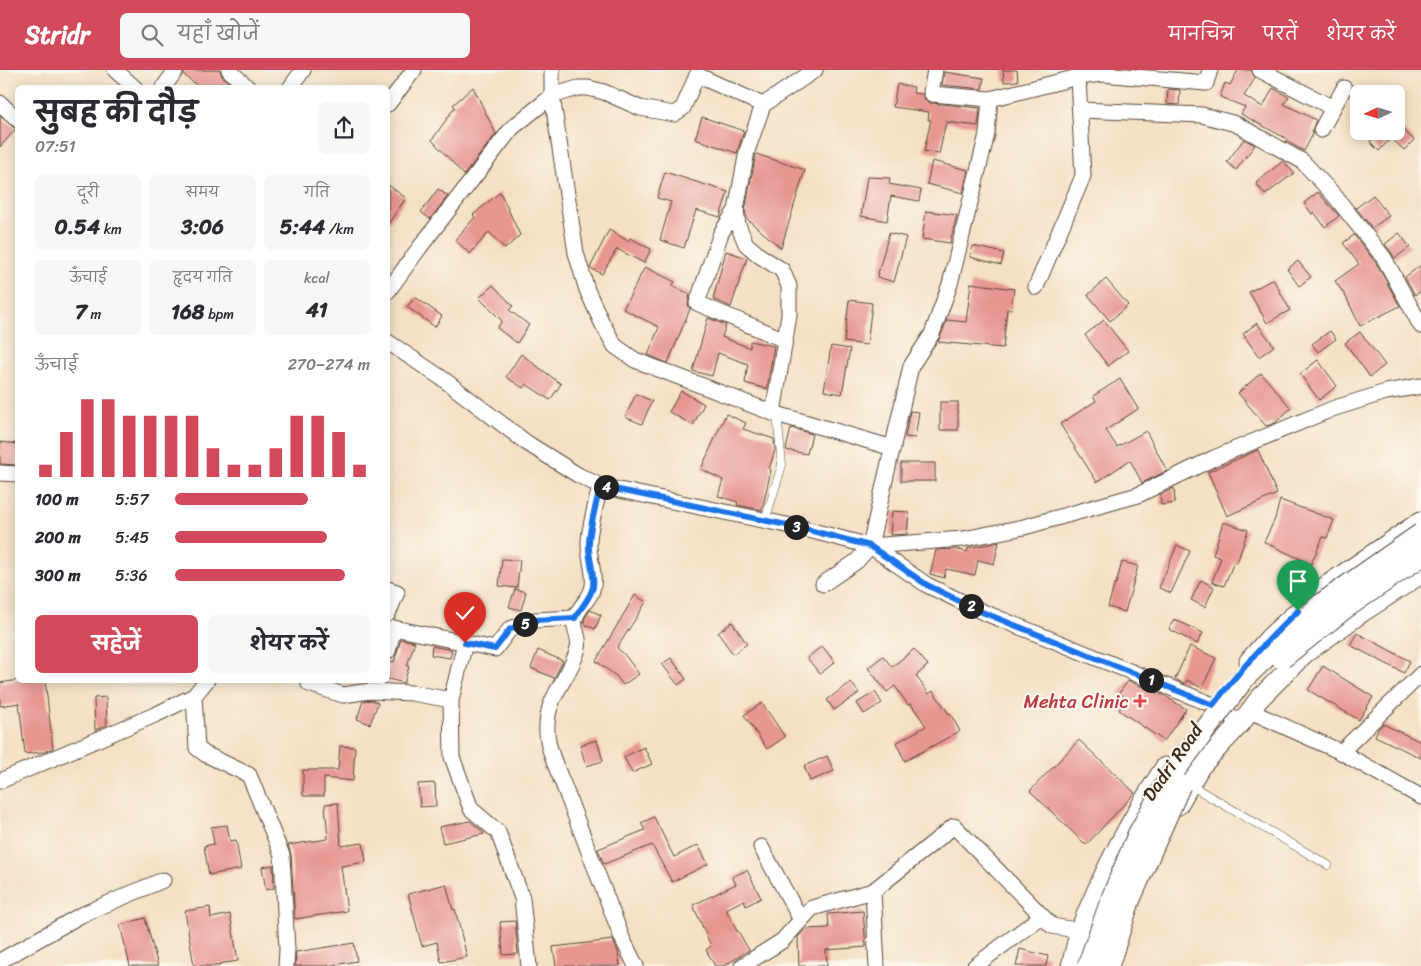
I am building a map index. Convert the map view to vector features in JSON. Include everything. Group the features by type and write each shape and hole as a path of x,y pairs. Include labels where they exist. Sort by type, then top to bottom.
{"main road":[{"path":"1088,966 1112,898 1138,835 1169,778 1245,677 1320,605 1421,534"},
{"path":"1108,966 1129,901 1179,786 1269,669 1345,608 1421,556"}],"street":[{"path":"115,70 132,85"},
{"path":"165,85 176,70"},
{"path":"229,70 245,85"},
{"path":"292,85 304,70"},
{"path":"390,101 414,70"},
{"path":"552,70 552,96 576,253 587,290 615,346 635,360 775,413 893,448"},
{"path":"775,413 789,315 789,286 782,270 760,256 746,244 738,225 736,210 747,151 763,105 815,70"},
{"path":"935,70 931,94 990,99 1084,74 1206,83 1210,70"},
{"path":"1260,70 1333,108"},
{"path":"1036,288 1083,176 1080,110 1084,74"},
{"path":"390,288 512,128 552,96 578,88 588,88 604,92 640,108 674,114 684,108 697,75 763,105"},
{"path":"1320,130 1344,88"},
{"path":"823,584 857,561 870,546 911,366 932,334 950,284 987,134 990,99"},
{"path":"0,103 15,117"},
{"path":"1080,110 1202,116 1236,124 1302,161 1334,195 1384,258 1421,326"},
{"path":"736,210 720,233 697,303 785,340"},
{"path":"390,343 443,379 527,443 578,475 600,486 765,520 870,546 963,539 1024,527 1138,495 1214,458 1332,409 1386,392 1421,386"},
{"path":"0,473 15,474"},
{"path":"600,486 588,543 593,586 587,601 580,607 575,618 574,622 579,645 575,658 552,699 548,712 547,735 555,762 619,931 636,966"},
{"name":"Dadri Road","path":"1071,966 1082,926 1112,859 1144,800 1173,756 1229,684 1270,637 1326,586 1421,522"},
{"path":"870,546 927,585 982,612 1213,705 1341,752 1420,795"},
{"name":"Dadri Road","path":"1117,966 1148,875 1173,814 1200,767 1304,654 1361,613 1421,574"},
{"path":"390,590 397,592 390,622 465,643 495,649 510,629 534,620 575,618"},
{"path":"465,643 452,700 452,757 471,808 498,832 522,898 529,966"},
{"path":"1341,752 1421,674"},
{"path":"0,781 158,714 194,696 205,683"},
{"path":"309,684 343,695 378,686 452,700"},
{"path":"194,696 197,748 205,754 250,775 282,855 287,950 286,966"},
{"path":"742,966 782,941 812,908 873,892 954,826 1052,926 1075,930 1082,926"},
{"path":"761,847 801,920"},
{"path":"0,960 81,915 163,880"},
{"path":"873,892 877,966"},
{"path":"975,966 1042,916"}],"lane":[{"path":"765,520 782,465 775,413"},
{"path":"1190,785 1328,865"}],"building":[{"path":"185,70 220,70 222,76 231,85 196,85 184,75"},
{"path":"1003,70 1017,70 1018,81 1004,82"},
{"path":"1238,70 1251,70 1255,78 1244,96 1263,107 1273,88 1289,97 1284,104 1316,120 1312,130 1313,134 1304,151 1286,141 1287,139 1241,114 1245,107 1220,97 1225,83 1230,85"},
{"path":"944,72 984,78 982,89 942,85"},
{"path":"897,84 914,87 913,93 922,94 926,101 931,103 980,108 978,126 946,122 939,154 924,151 931,120 928,120 929,112 893,107"},
{"path":"473,87 496,134 464,175 432,140 455,107 453,105"},
{"path":"1168,89 1180,90 1179,105 1167,104"},
{"path":"0,116 15,130 0,147"},
{"path":"702,117 744,131 737,153 695,139"},
{"path":"1405,132 1414,140 1404,150 1393,140 1405,140"},
{"path":"1244,139 1255,145 1236,170 1227,162"},
{"path":"1372,140 1389,140 1379,151 1370,142"},
{"path":"756,154 805,170 781,248 747,219 745,210"},
{"path":"932,161 968,170 963,193 927,184"},
{"path":"1283,161 1294,173 1265,195 1256,183"},
{"path":"665,172 728,192 720,217 696,210 684,248 660,240 671,202 657,198"},
{"path":"867,177 890,178 889,184 921,190 919,201 891,196 887,221 861,216"},
{"path":"390,186 406,198 390,221"},
{"path":"438,189 448,196 430,219 421,212"},
{"path":"500,192 520,235 505,249 489,232 470,254 455,240 475,217 473,215"},
{"path":"1318,192 1339,216 1325,227 1314,212 1312,214 1304,203"},
{"path":"1373,195 1389,216 1372,228 1356,208"},
{"path":"926,211 957,215 950,243 922,239"},
{"path":"609,230 628,241 630,238 651,249 644,263 617,249 602,274 590,268"},
{"path":"889,233 906,237 894,282 877,277"},
{"path":"1399,233 1410,247 1395,258 1385,244"},
{"path":"1354,235 1376,263 1400,306 1360,326 1346,297 1335,281 1359,264 1343,243"},
{"path":"973,246 1004,253 1001,265 970,257"},
{"path":"726,251 747,258 731,307 713,299"},
{"path":"1298,261 1311,277 1299,286 1287,269"},
{"path":"1421,265 1421,291 1415,295 1405,277"},
{"path":"645,267 675,282 672,286 690,294 688,304 690,309 668,363 648,355 659,327 623,309"},
{"path":"1106,279 1128,305 1110,321 1088,295"},
{"path":"1273,279 1290,310 1267,323 1249,292"},
{"path":"971,283 1014,289 1011,309 1007,309 1003,348 938,342 947,320 966,322"},
{"path":"493,285 513,306 509,310 529,325 517,343 497,328 502,321 479,298"},
{"path":"415,297 442,316 435,327 407,307"},
{"path":"849,300 872,303 867,345 844,342"},
{"path":"708,318 726,325 722,337 750,348 750,341 774,346 767,389 745,383 748,364 718,353 712,376 693,371"},
{"path":"1104,320 1128,351 1108,366 1085,335"},
{"path":"1257,323 1274,346 1259,357 1243,334"},
{"path":"1330,331 1336,339 1318,352 1312,344"},
{"path":"1360,332 1385,365 1370,377 1345,343"},
{"path":"831,346 850,349 842,394 824,391"},
{"path":"521,354 561,384 550,400 526,384 523,388 506,377"},
{"path":"1318,360 1337,386 1319,400 1300,374"},
{"path":"1261,373 1291,408 1275,423 1266,426 1238,393"},
{"path":"1120,379 1138,409 1106,430 1117,447 1146,431 1167,471 1142,483 1130,460 1097,482 1060,424 1096,401 1093,396"},
{"path":"681,391 704,404 693,425 669,412"},
{"path":"636,394 652,401 642,424 625,417"},
{"path":"940,402 958,402 958,430 940,430"},
{"path":"910,411 919,412 915,438 905,437"},
{"path":"726,414 746,423 743,429 774,439 775,450 769,469 771,470 762,510 737,505 738,502 718,496 723,480 701,469"},
{"path":"791,428 812,434 807,454 786,450"},
{"path":"0,442 15,444 15,465 0,464"},
{"path":"1258,450 1277,494 1227,516 1208,472"},
{"path":"901,463 935,463 935,481 901,481"},
{"path":"1174,488 1175,503 1161,505 1160,495"},
{"path":"1280,500 1334,520 1327,538 1323,537 1311,564 1264,542 1275,519"},
{"path":"892,511 909,512 907,534 890,535"},
{"path":"1223,522 1248,530 1237,563 1234,562 1224,586 1212,582 1221,558 1213,555"},
{"path":"999,542 994,564 978,560 975,575 946,569 944,578 930,574 936,550 956,549 967,552 968,548"},
{"path":"1177,545 1190,551 1171,593 1159,588"},
{"path":"502,559 520,560 517,588 499,586"},
{"path":"1122,562 1138,566 1125,612 1108,607"},
{"path":"1201,580 1214,587 1205,607 1191,600"},
{"path":"515,589 526,592 521,610 509,607"},
{"path":"635,595 646,602 617,648 639,674 623,685 616,676 596,661"},
{"path":"590,610 601,615 595,629 584,624"},
{"path":"1174,619 1203,633 1197,644 1169,629"},
{"path":"732,622 747,644 733,654 718,633"},
{"path":"1357,633 1410,661 1404,673 1350,645"},
{"path":"401,639 415,642 407,666 409,667 404,683 390,680 390,661 394,662"},
{"path":"432,646 452,650 450,658 431,655"},
{"path":"822,646 835,662 820,674 807,658"},
{"path":"1190,646 1216,658 1202,688 1187,680 1185,684 1175,679"},
{"path":"914,649 928,665 916,676 929,694 933,691 950,713 960,731 905,761 896,743 926,726 911,704 908,705 895,686 887,692 868,668 883,656 892,667"},
{"path":"538,650 563,661 554,678 531,668"},
{"path":"671,658 686,679 678,685 662,664"},
{"path":"1323,666 1373,697 1359,720 1308,690"},
{"path":"15,681 15,683 45,683 53,748 44,752 25,754 19,703 0,706 0,683"},
{"path":"1128,681 1165,696 1186,709 1164,741 1119,710 1126,698 1119,693"},
{"path":"851,682 859,693 834,710 827,700"},
{"path":"875,692 882,703 864,714 857,703"},
{"path":"106,697 107,725 95,730 94,698"},
{"path":"372,700 378,703 370,724 357,719 363,701"},
{"path":"762,703 785,737 767,749 744,715"},
{"path":"1383,724 1421,742 1421,758 1375,736"},
{"path":"597,740 603,761 586,766 580,745"},
{"path":"1079,740 1135,793 1086,845 1030,791"},
{"path":"340,746 355,747 353,781 324,778 324,796 303,796 303,770 338,770"},
{"path":"644,747 652,764 632,773 624,757"},
{"path":"827,756 834,771 810,781 804,766"},
{"path":"435,783 436,806 420,807 418,784"},
{"path":"338,803 341,846 363,843 366,862 341,866 347,911 295,919 291,855 288,845 328,839 325,804"},
{"path":"654,817 674,857 698,845 708,864 672,882 652,845 604,864 598,849 645,830 641,823"},
{"path":"470,821 484,834 443,843 439,827"},
{"path":"227,825 230,841 236,840 241,869 209,875 204,846 214,844 211,827"},
{"path":"273,865 274,888 266,890 262,867"},
{"path":"747,870 761,898 746,906 744,900 726,909 749,950 724,966 715,966 706,950 711,946 693,905 736,884 732,877"},
{"path":"446,884 453,910 455,909 467,957 441,962 437,942 422,946 408,894"},
{"path":"210,907 211,918 230,914 238,961 219,964 220,966 194,966 185,911"},
{"path":"863,911 866,947 826,950 827,966 799,966 798,937 806,929 829,928 828,914"},
{"path":"145,918 158,966 130,966 120,925"},
{"path":"515,921 518,954 503,955 500,922"},
{"path":"613,940 618,952 620,966 556,966 553,947"},
{"path":"354,943 357,961 327,966 295,966 296,952"},
{"path":"1020,949 1048,956 1046,966 1016,966"}],"place":[{"name":"Mehta Clinic","path":"1140,701"}],"route":[{"path":"465,643 495,649 510,629 534,620 575,618 580,607 591,594 593,586 588,543 600,486 801,528 870,546 927,585 982,612 1213,705 1270,637 1298,611"}]}
